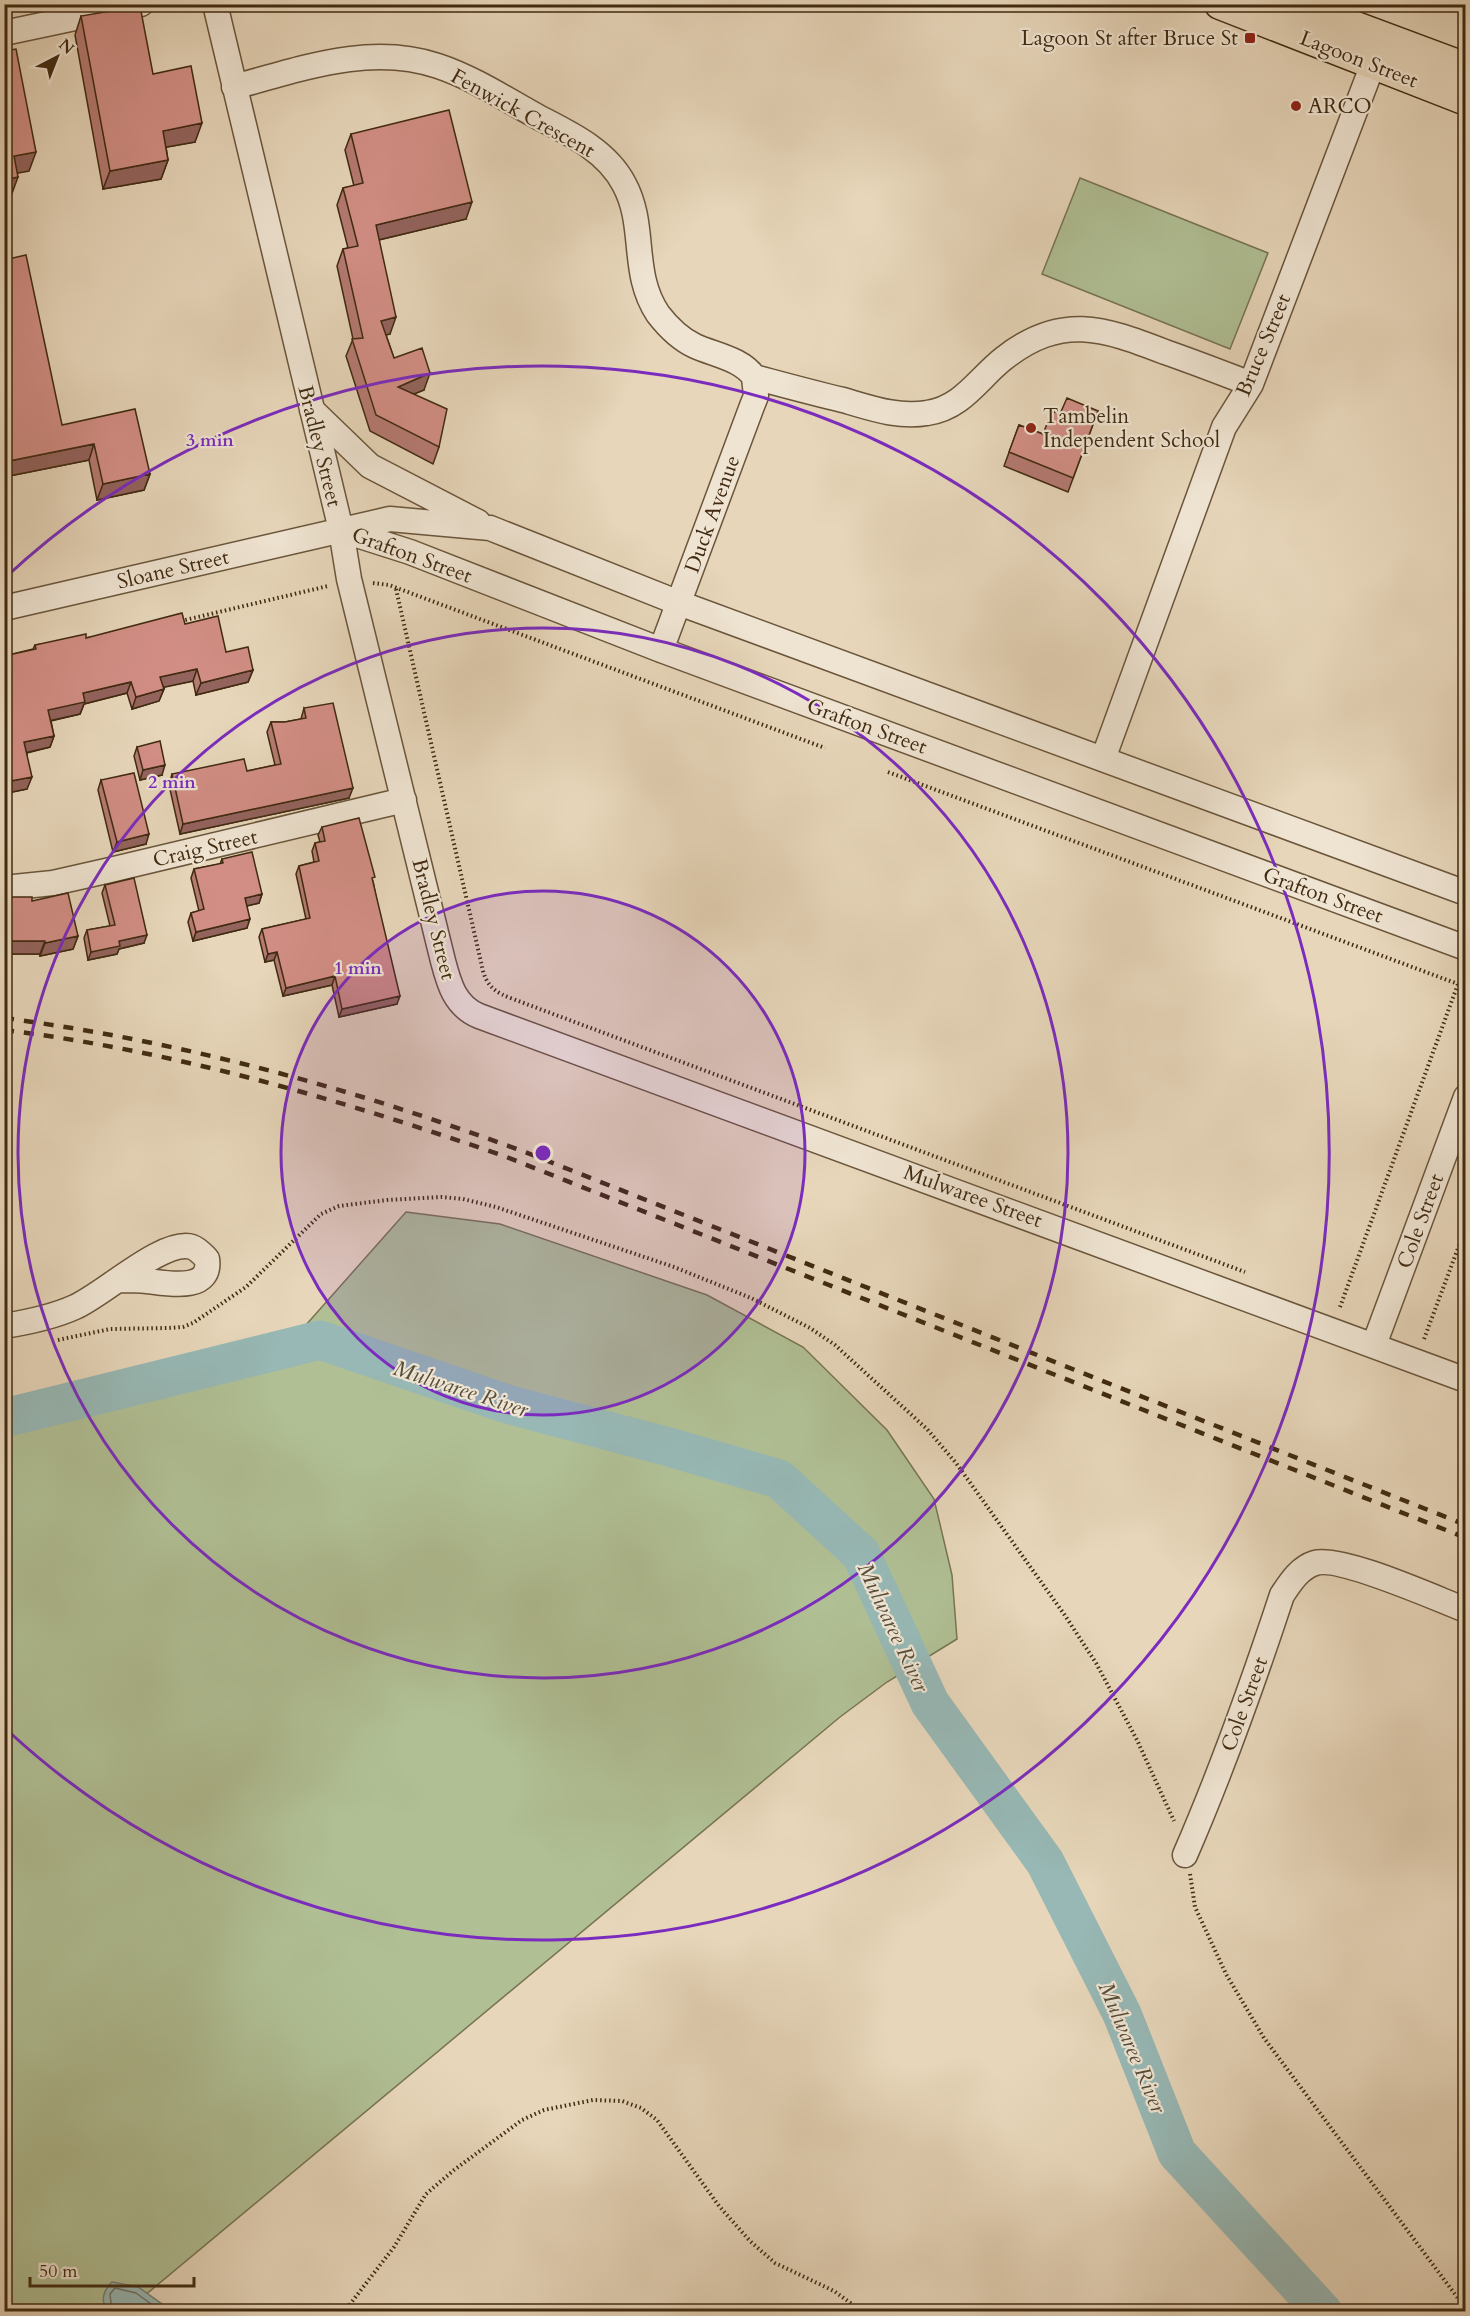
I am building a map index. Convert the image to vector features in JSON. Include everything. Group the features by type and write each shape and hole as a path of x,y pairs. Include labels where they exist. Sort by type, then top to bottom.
{"main road":[{"name":"Lagoon Street","path":"1220,4 1466,100"},
{"name":"Lagoon Street","path":"1294,4 1466,68"}],"street":[{"path":"4,33 141,4"},
{"name":"Bradley Street","path":"214,4 341,530 349,579 449,981 458,1000 468,1011 479,1016"},
{"name":"Fenwick Crescent","path":"234,87 341,60 379,56 398,57 430,64 464,77 549,123 597,152 611,165 624,183 637,221 639,262 645,290 664,322 677,335 694,346 742,365 754,377 902,415 928,413 949,407 967,394 999,362 1021,345 1046,334 1074,329 1090,329 1123,336 1251,384"},
{"name":"Bruce Street","path":"1103,759 1224,427 1251,384 1373,64"},
{"name":"Duck Avenue","path":"661,650 756,396 754,377"},
{"path":"310,408 370,466 490,528"},
{"name":"Grafton Street","path":"341,530 390,519 490,528 679,603 1466,893"},
{"name":"Grafton Street","path":"341,530 410,552 661,650 1466,948"},
{"name":"Sloane Street","path":"4,608 341,530"},
{"name":"Craig Street","path":"4,888 53,883 404,800"},
{"name":"Mulwaree Street","path":"479,1016 1378,1334 1466,1380"},
{"name":"Cole Street","path":"1378,1334 1466,1097"},
{"path":"4,1326 47,1317 76,1307 118,1280"},
{"name":"Cole Street","path":"1185,1854 1229,1748 1282,1595 1296,1575 1315,1563 1338,1563 1466,1610"}],"path":[{"path":"175,622 307,592 349,579 396,589 825,748"},
{"path":"396,589 485,979 492,989 513,999 1248,1273"},
{"path":"888,772 1466,987"},
{"path":"1340,1307 1458,984"},
{"path":"54,1340 110,1329 169,1329 193,1323 246,1287 321,1214 339,1206 442,1197 463,1199 496,1207 674,1267 751,1298 810,1328 835,1345 927,1430 956,1463 1070,1622 1096,1663 1162,1791 1185,1854 1195,1907 1244,2006 1263,2038 1466,2309"},
{"path":"1424,1339 1466,1227"},
{"path":"1330,1304 1340,1307 1378,1334"},
{"path":"1418,1337 1434,1343"},
{"path":"344,2312 394,2247 426,2194 447,2176 522,2120 544,2110 593,2100 622,2101 640,2108 657,2120 719,2206 750,2241 775,2264 834,2291 863,2312"}],"green space":[{"path":"1080,178 1268,253 1230,349 1042,274"},
{"path":"406,1212 500,1224 707,1295 803,1347 887,1430 934,1499 952,1575 957,1639 887,1682 840,1717 126,2311 5,2312 5,1434 274,1361"}],"water":[{"path":"112,2282 138,2287 172,2311 106,2311 104,2295"}],"building":[{"path":"140,6 153,74 191,66 202,123 163,131 168,160 110,171 81,16"},
{"path":"16,49 36,152 14,156 18,177 4,180 4,51"},
{"path":"449,110 472,202 376,225 396,317 381,321 394,358 422,348 430,373 398,387 447,409 439,447 376,415 352,339 363,338 343,249 358,246 343,188 363,183 351,134"},
{"path":"26,255 62,425 135,409 150,474 103,484 94,444 4,462 4,446 9,445 4,424 4,260"},
{"path":"1067,398 1098,411 1073,478 1009,452 1019,425 1043,434 1052,411 1060,414"},
{"path":"182,613 185,624 218,616 226,652 248,647 253,670 201,683 197,669 160,677 164,689 136,697 131,682 83,693 85,702 48,710 54,736 24,742 32,777 11,781 4,754 4,656 36,649 35,645 86,634 86,638"},
{"path":"333,703 353,788 183,824 172,774 244,759 247,771 281,764 271,722 306,718 304,708"},
{"path":"160,741 165,765 143,770 137,747"},
{"path":"134,773 149,834 117,842 101,780"},
{"path":"359,818 375,877 372,878 400,996 342,1009 335,976 286,988 277,952 268,954 262,929 310,918 299,866 319,861 315,843 325,841 322,827"},
{"path":"252,852 262,894 245,898 250,919 196,932 191,913 204,909 194,869 223,863 222,859"},
{"path":"134,878 147,935 119,941 120,946 91,952 87,930 115,925 105,885"},
{"path":"68,893 78,936 45,943 45,941 4,941 4,897 32,897 32,901"}],"waterway":[{"name":"Mulwaree River","path":"4,1418 320,1340 507,1404 779,1479 861,1554 930,1703 1045,1862 1122,2014 1177,2153 1323,2312"}],"railway":[{"path":"4,1018 72,1028 204,1054 333,1088 461,1129 525,1152 1466,1525"},
{"path":"4,1030 68,1039 195,1064 320,1097 504,1156 1466,1538"}],"place":[{"name":"Lagoon St after Bruce St","path":"1250,38"},
{"name":"ARCO","path":"1296,106"},
{"name":"Tambelin Independent School","path":"1031,428"}]}
